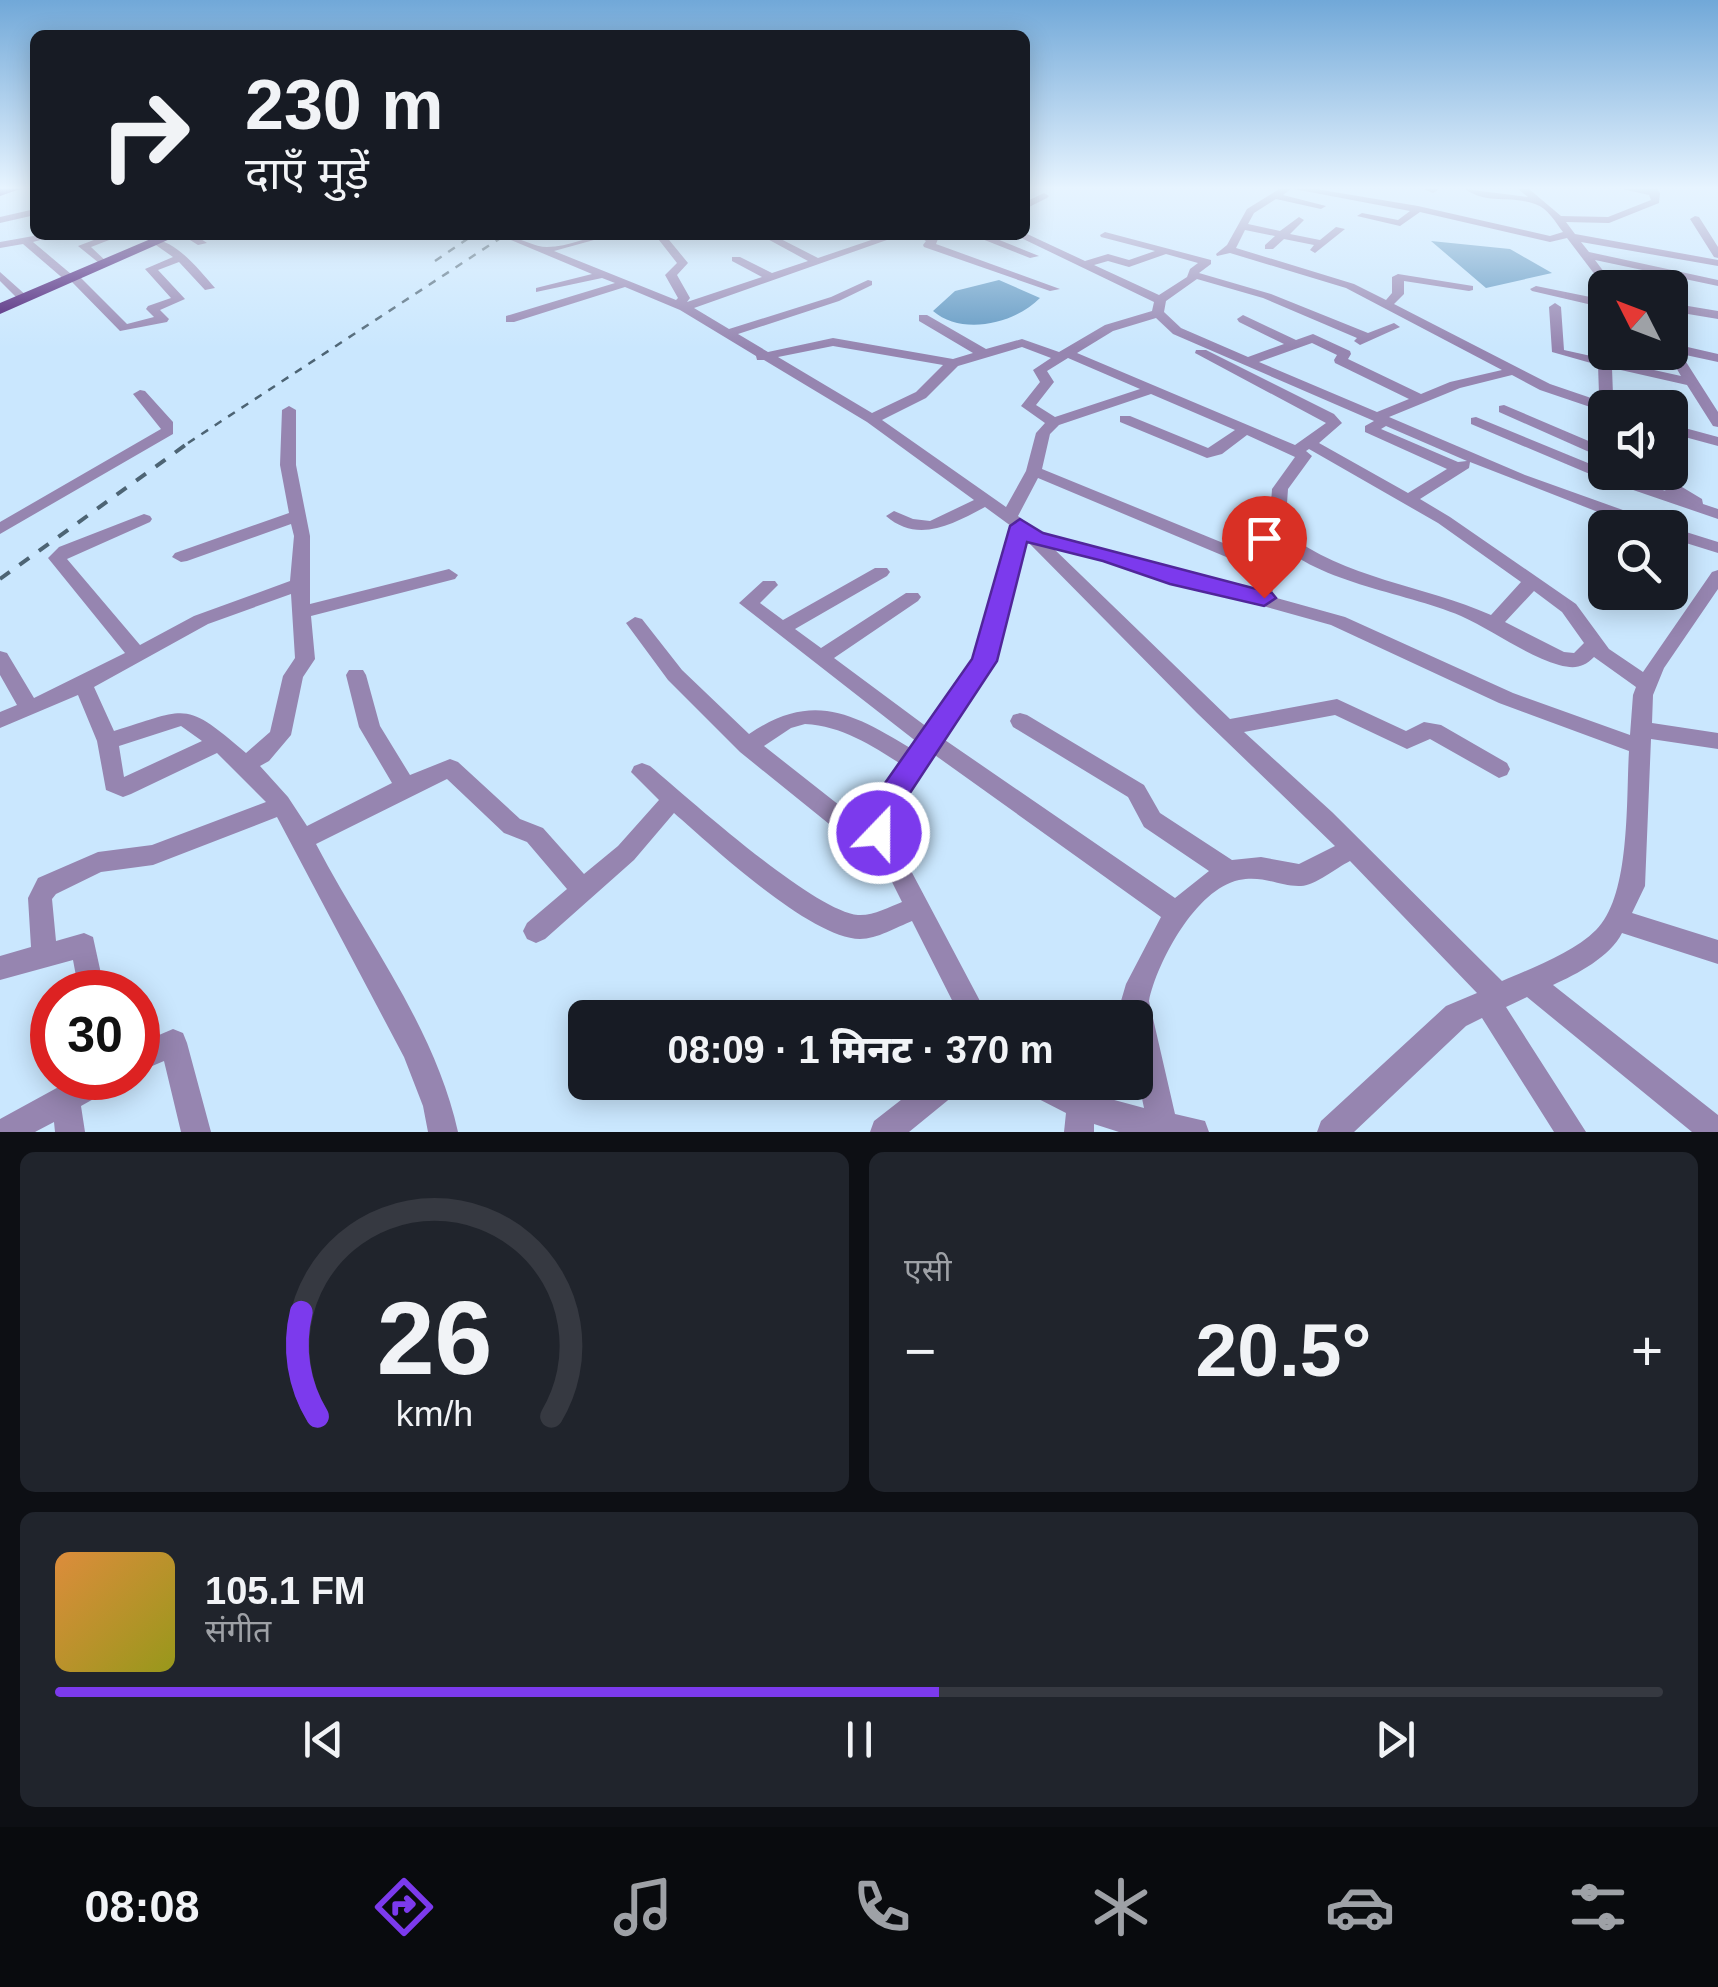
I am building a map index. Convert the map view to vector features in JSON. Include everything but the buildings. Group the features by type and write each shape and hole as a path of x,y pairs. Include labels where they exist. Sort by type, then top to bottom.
{"highway":[{"path":"0,309 156,242"}],"street":[{"path":"27,242 124,328 163,319 152,309 179,299 151,269 181,258"},
{"path":"96,242 83,246 104,264"},
{"path":"168,242 209,288"},
{"path":"521,242 681,306 872,419 1022,527 1352,848 1493,999 1571,1132"},
{"path":"543,251 580,242"},
{"path":"666,242 683,262 671,275 684,298 681,306"},
{"path":"780,242 816,260"},
{"path":"681,306 874,242"},
{"path":"932,242 927,244 1054,289"},
{"path":"996,242 1034,256"},
{"path":"1036,242 1086,264 1159,306 1177,331 1519,478 1607,510"},
{"path":"1131,242 1208,262"},
{"path":"1054,422 1028,406 1047,382 1040,370 1109,328 1159,306 1233,242"},
{"path":"1269,247 1275,242"},
{"path":"1313,242 1322,244"},
{"path":"1311,254 1324,242"},
{"path":"1576,242 1598,270"},
{"path":"1606,242 1718,263"},
{"path":"1228,249 1350,286 1513,372 1588,401"},
{"path":"1086,264 1108,257 1129,264 1167,251"},
{"path":"1587,255 1718,282"},
{"path":"958,256 952,259 994,278"},
{"path":"736,259 770,277"},
{"path":"540,290 601,274"},
{"path":"1194,275 1266,296 1366,337"},
{"path":"1388,304 1396,298 1396,280 1401,277 1469,288"},
{"path":"2,278 24,299"},
{"path":"726,334 835,299 868,283"},
{"path":"510,319 624,284"},
{"path":"1688,286 1718,291"},
{"path":"1536,288 1588,300"},
{"path":"1554,308 1558,352 1588,360"},
{"path":"1688,311 1718,315"},
{"path":"923,318 986,355"},
{"path":"1244,319 1292,344"},
{"path":"1394,327 1366,337 1343,352 1340,360 1418,398"},
{"path":"1177,331 1172,339 1335,423 1302,447"},
{"path":"1249,362 1312,338 1343,352"},
{"path":"762,356 833,342 953,363 1022,342 1062,354 1245,430 1302,447 1408,499 1569,608 1593,646 1647,685"},
{"path":"1688,351 1718,358"},
{"path":"872,419 921,395 953,363"},
{"path":"1635,370 1692,382"},
{"path":"1685,370 1718,423"},
{"path":"1458,468 1370,429 1418,398 1483,376 1513,372"},
{"path":"967,1000 879,833 888,801 984,661 1022,527 1042,433 1054,422 1152,389"},
{"path":"0,529 168,431 168,425 140,394"},
{"path":"246,764 280,735 293,676 305,659 299,584 302,536 288,464 289,410"},
{"path":"1504,410 1588,447"},
{"path":"1125,419 1207,453 1217,451 1245,430"},
{"path":"1476,421 1609,477 1711,512"},
{"path":"1440,432 1525,468 1519,478"},
{"path":"1688,433 1718,442"},
{"path":"1302,447 1304,456 1280,489 1277,534 1284,540 1354,576 1372,577 1493,624 1572,662 1593,646"},
{"path":"1408,499 1474,459"},
{"path":"1034,471 1250,560 1263,576 1264,598"},
{"path":"1682,490 1711,512"},
{"path":"894,516 913,528 926,530 986,500"},
{"path":"181,557 298,516"},
{"path":"136,652 57,558 65,550 144,518"},
{"path":"1022,527 1178,579 1264,598 1338,621 1506,698 1641,739 1718,741"},
{"path":"1688,538 1718,548"},
{"path":"784,627 881,572"},
{"path":"303,612 449,575"},
{"path":"1332,1132 1456,1016 1530,983 1607,937 1633,886 1647,685 1654,666 1718,576"},
{"path":"1493,624 1532,582"},
{"path":"0,720 83,684 136,652 202,620 299,584"},
{"path":"769,585 747,601 932,742 1176,913"},
{"path":"821,657 912,596"},
{"path":"634,623 675,675 748,746 852,828 879,833"},
{"path":"0,658 27,705 34,706"},
{"path":"356,675 370,726 405,787"},
{"path":"83,684 108,741 114,784 123,788 219,742"},
{"path":"1225,728 1348,708 1407,741 1424,730 1434,730 1499,769"},
{"path":"108,741 181,718 191,720 246,764 282,806 429,1082 440,1106 443,1132"},
{"path":"748,746 789,720 808,718 852,724 915,762"},
{"path":"1020,722 1136,790 1152,820 1229,870"},
{"path":"300,841 405,787 453,770 512,826 534,835 583,890"},
{"path":"642,772 769,877 834,920 858,927 918,907"},
{"path":"536,932 626,853 674,798"},
{"path":"44,955 40,898 48,886 98,862 153,854 282,806"},
{"path":"1156,1129 1135,1001 1139,984 1176,913 1202,888 1229,870 1261,867 1301,875 1352,848"},
{"path":"1616,920 1718,952"},
{"path":"0,968 84,945 88,970"},
{"path":"1530,983 1715,1132"},
{"path":"160,1049 174,1043 196,1132"},
{"path":"6,1132 63,1100"},
{"path":"65,1100 70,1132"},
{"path":"886,1132 926,1100"},
{"path":"1058,1100 1080,1118 1194,1132"}],"water":[{"path":"1432,242 1510,249 1552,273 1486,288"},
{"path":"999,280 1040,298 1016,315 988,324 958,323 933,311 955,291"}],"railway":[{"path":"435,261 463,242"},
{"path":"191,441 495,242"},
{"path":"0,579 191,441"}],"route":[{"path":"879,833 888,801 984,661 997,624 1020,526 1036,538 1110,555 1178,579 1264,598"}]}
